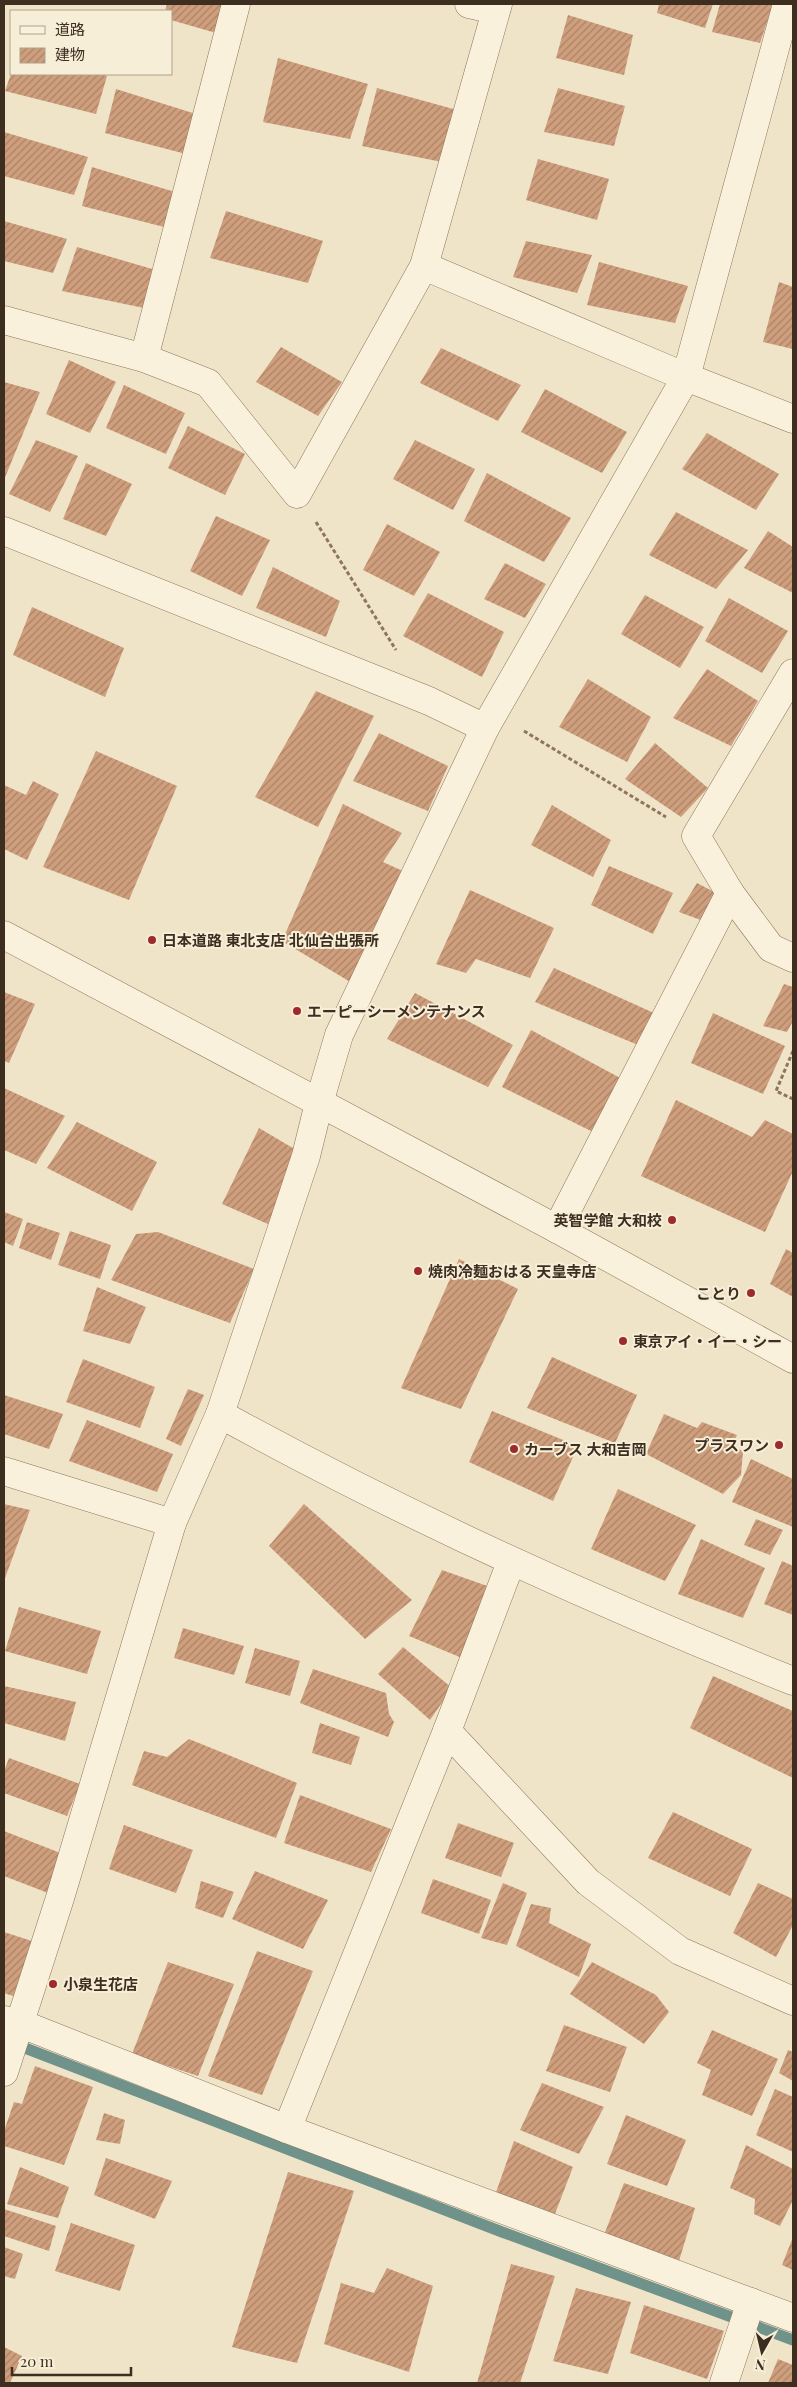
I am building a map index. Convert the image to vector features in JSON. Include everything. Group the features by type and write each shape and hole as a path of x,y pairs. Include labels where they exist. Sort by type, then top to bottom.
{"street":[{"path":"144,358 236,4"},
{"path":"4,320 144,358 208,383 297,494 424,266 497,7 469,4"},
{"path":"4,2070 14,2023 63,1888 172,1523 220,1414 306,1156 339,1034 485,728 686,377 787,4"},
{"path":"424,266 686,377 793,419"},
{"path":"4,531 429,701 485,728"},
{"path":"793,673 696,836 730,893 771,948 793,958"},
{"path":"557,1229 730,893"},
{"path":"4,935 557,1229 793,1359"},
{"path":"220,1414 510,1562 793,1681"},
{"path":"4,1471 172,1523"},
{"path":"288,2129 447,1731 510,1562"},
{"path":"447,1731 588,1882 680,1951 793,2001"},
{"path":"14,2023 750,2304 793,2318"},
{"path":"724,2383 750,2304"}],"path":[{"path":"297,494 397,651"},
{"path":"485,728 517,728 696,836"},
{"path":"793,1051 776,1091 793,1099"}],"building":[{"path":"167,4 225,4 216,33 172,20 172,10 165,10"},
{"path":"659,4 713,4 705,28 657,13"},
{"path":"720,4 773,4 760,43 712,32"},
{"path":"568,15 633,35 624,75 556,58"},
{"path":"278,58 368,84 350,139 263,122"},
{"path":"11,75 107,76 96,114 5,91"},
{"path":"377,88 457,110 442,162 362,146"},
{"path":"558,88 625,106 614,146 544,132"},
{"path":"116,89 196,114 186,154 105,133"},
{"path":"4,132 88,157 74,195 4,176"},
{"path":"538,159 609,179 597,220 526,200"},
{"path":"92,167 175,192 164,227 82,206"},
{"path":"226,211 323,241 308,283 210,258"},
{"path":"4,221 67,239 53,273 4,261"},
{"path":"526,241 592,255 577,293 513,277"},
{"path":"77,247 159,271 144,308 62,291"},
{"path":"599,262 688,286 675,323 587,305"},
{"path":"779,282 793,287 793,349 763,342"},
{"path":"281,347 342,382 318,416 256,382"},
{"path":"441,348 521,385 498,421 420,383"},
{"path":"69,360 116,382 90,433 46,414"},
{"path":"4,382 40,392 4,480"},
{"path":"124,385 185,413 166,454 106,428"},
{"path":"545,389 627,432 602,473 521,432"},
{"path":"188,426 245,454 225,495 168,468"},
{"path":"707,433 779,474 756,510 682,469"},
{"path":"36,440 78,456 50,512 9,494"},
{"path":"415,440 475,469 453,510 393,479"},
{"path":"86,463 132,484 106,536 63,519"},
{"path":"487,473 571,518 544,562 464,521"},
{"path":"676,512 748,550 716,589 649,555"},
{"path":"216,516 270,540 242,596 190,571"},
{"path":"387,524 440,552 414,596 363,570"},
{"path":"768,531 793,547 793,593 744,568"},
{"path":"505,563 546,584 525,618 484,599"},
{"path":"273,567 340,601 326,637 256,608"},
{"path":"428,593 504,632 482,677 403,636"},
{"path":"645,595 704,627 680,668 621,634"},
{"path":"729,598 788,631 762,673 705,641"},
{"path":"32,607 124,648 105,697 13,655"},
{"path":"707,669 758,701 731,746 673,718"},
{"path":"588,679 651,717 627,762 559,727"},
{"path":"316,691 374,716 318,827 255,797"},
{"path":"379,733 448,766 428,811 353,781"},
{"path":"655,743 708,788 681,817 625,779"},
{"path":"96,751 177,786 129,900 43,867"},
{"path":"33,781 59,794 27,860 4,849 4,785 26,795"},
{"path":"343,804 402,833 383,862 405,872 352,983 282,941"},
{"path":"552,805 611,840 593,877 531,845"},
{"path":"609,866 673,893 653,934 591,905"},
{"path":"697,883 718,894 706,922 679,912"},
{"path":"470,890 554,928 530,978 476,959 466,973 436,964"},
{"path":"554,968 654,1013 638,1045 535,1002"},
{"path":"784,984 793,987 793,1021 787,1032 763,1026"},
{"path":"4,992 35,1004 9,1063 4,1061"},
{"path":"415,993 513,1045 488,1087 387,1039"},
{"path":"713,1013 785,1046 763,1094 691,1063"},
{"path":"531,1030 624,1080 595,1133 502,1087"},
{"path":"4,1088 65,1116 36,1164 4,1150"},
{"path":"676,1100 752,1137 765,1120 793,1134 793,1171 765,1232 641,1176"},
{"path":"77,1122 157,1162 132,1211 47,1168"},
{"path":"259,1128 303,1154 268,1224 222,1204"},
{"path":"4,1212 23,1219 13,1246 4,1242"},
{"path":"27,1222 60,1233 51,1260 19,1248"},
{"path":"70,1231 111,1245 100,1279 58,1265"},
{"path":"158,1232 254,1269 230,1323 111,1280 136,1234"},
{"path":"786,1249 793,1253 793,1297 770,1284"},
{"path":"459,1259 518,1289 461,1409 401,1388"},
{"path":"97,1287 146,1307 130,1344 83,1331"},
{"path":"552,1357 637,1395 615,1443 527,1408"},
{"path":"83,1359 155,1387 140,1428 66,1402"},
{"path":"188,1389 204,1395 181,1446 166,1439"},
{"path":"4,1395 63,1414 49,1449 4,1434"},
{"path":"492,1411 578,1446 553,1501 469,1462"},
{"path":"664,1414 697,1428 702,1422 737,1435 732,1446 743,1451 741,1475 723,1494 646,1454"},
{"path":"87,1420 173,1454 157,1492 69,1461"},
{"path":"751,1459 793,1479 793,1527 732,1502"},
{"path":"618,1489 696,1525 665,1581 591,1549"},
{"path":"4,1504 30,1510 4,1581"},
{"path":"304,1504 412,1600 365,1639 269,1546"},
{"path":"756,1519 783,1530 770,1555 744,1545"},
{"path":"701,1539 765,1568 743,1618 678,1594"},
{"path":"782,1561 793,1566 793,1615 764,1604"},
{"path":"442,1570 490,1587 462,1658 409,1636"},
{"path":"19,1607 101,1631 87,1674 5,1651"},
{"path":"183,1628 244,1646 234,1675 174,1658"},
{"path":"403,1647 452,1688 430,1720 378,1674"},
{"path":"255,1648 300,1661 290,1696 245,1683"},
{"path":"313,1669 386,1693 389,1714 394,1722 388,1737 300,1703"},
{"path":"713,1676 793,1711 793,1778 690,1728"},
{"path":"4,1686 76,1702 65,1741 4,1723"},
{"path":"320,1723 360,1737 351,1765 312,1753"},
{"path":"189,1739 297,1783 276,1838 132,1785 144,1751 167,1757"},
{"path":"9,1758 80,1784 67,1816 4,1793 4,1771"},
{"path":"300,1795 391,1829 371,1872 284,1843"},
{"path":"673,1812 752,1849 730,1896 648,1858"},
{"path":"458,1823 514,1843 501,1877 445,1858"},
{"path":"124,1825 193,1850 176,1893 109,1869"},
{"path":"4,1831 63,1854 48,1893 4,1876"},
{"path":"255,1871 328,1900 303,1949 232,1919"},
{"path":"433,1879 491,1900 479,1934 421,1913"},
{"path":"201,1881 234,1892 223,1918 195,1908"},
{"path":"503,1883 527,1893 507,1945 481,1938"},
{"path":"758,1883 793,1899 793,1925 776,1957 733,1933"},
{"path":"531,1904 551,1908 549,1923 591,1944 579,1977 516,1946"},
{"path":"4,1932 35,1942 16,1997 4,1993"},
{"path":"257,1951 313,1971 262,2095 208,2076"},
{"path":"168,1962 234,1984 198,2076 132,2054"},
{"path":"592,1962 656,1995 669,2012 644,2044 570,1994"},
{"path":"564,2025 627,2047 610,2092 546,2071"},
{"path":"712,2030 778,2059 752,2116 702,2095 711,2070 697,2063"},
{"path":"788,2050 793,2052 793,2081 779,2073"},
{"path":"35,2066 93,2087 64,2165 4,2146 4,2131 14,2102 22,2104"},
{"path":"542,2083 604,2107 579,2154 520,2130"},
{"path":"775,2089 793,2097 793,2152 756,2135"},
{"path":"104,2113 125,2120 120,2144 96,2140"},
{"path":"626,2115 686,2140 667,2186 607,2164"},
{"path":"514,2141 573,2167 553,2219 494,2198"},
{"path":"746,2145 793,2169 793,2200 780,2226 754,2214 755,2199 730,2188"},
{"path":"106,2158 172,2181 155,2219 94,2195"},
{"path":"20,2167 69,2187 58,2218 7,2204"},
{"path":"288,2172 354,2191 297,2363 232,2347"},
{"path":"624,2183 695,2208 679,2261 604,2235"},
{"path":"4,2209 56,2226 49,2251 4,2236"},
{"path":"71,2223 135,2245 120,2291 55,2271"},
{"path":"793,2237 793,2270 782,2265"},
{"path":"4,2247 23,2254 15,2279 4,2276"},
{"path":"511,2264 555,2276 520,2383 477,2383"},
{"path":"387,2268 433,2286 409,2372 324,2344 341,2283 374,2293"},
{"path":"576,2288 631,2302 608,2374 553,2361"},
{"path":"644,2305 724,2331 707,2379 630,2353"},
{"path":"4,2347 22,2356 10,2383 4,2383"},
{"path":"778,2359 793,2365 793,2383 768,2383"}],"waterway":[{"path":"12,2043 502,2232 793,2340"}],"place":[{"name":"日本道路 東北支店 北仙台出張所","path":"152,940"},
{"name":"エーピーシーメンテナンス","path":"297,1011"},
{"name":"英智学館 大和校","path":"672,1220"},
{"name":"焼肉冷麺おはる 天皇寺店","path":"418,1271"},
{"name":"ことり","path":"751,1293"},
{"name":"東京アイ・イー・シー","path":"623,1341"},
{"name":"プラスワン","path":"779,1445"},
{"name":"カーブス 大和吉岡","path":"514,1449"},
{"name":"小泉生花店","path":"53,1984"}]}
